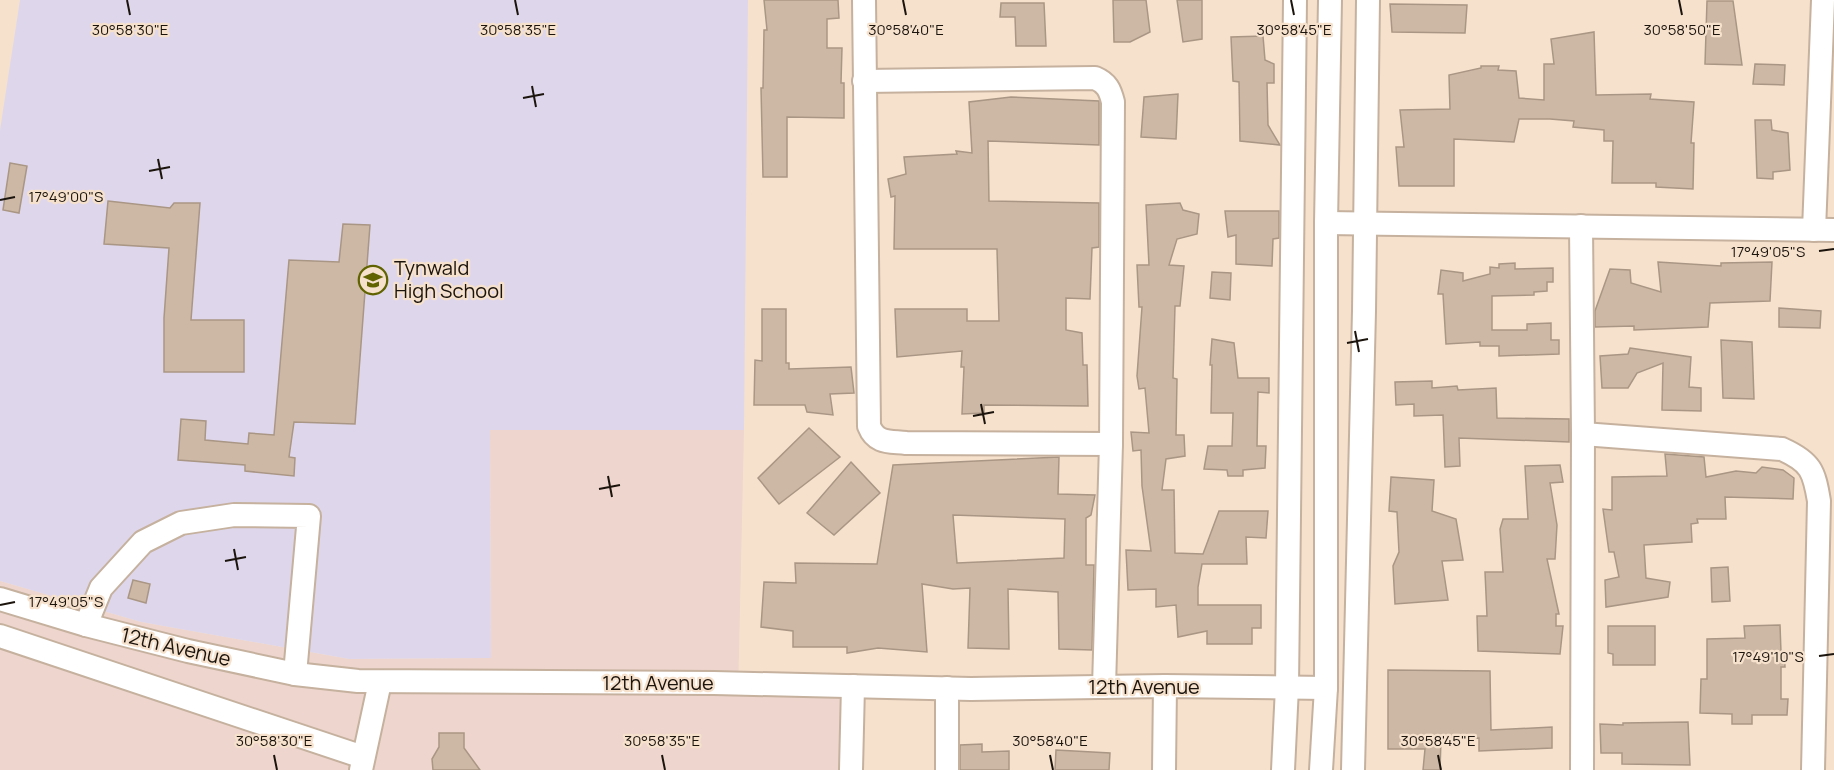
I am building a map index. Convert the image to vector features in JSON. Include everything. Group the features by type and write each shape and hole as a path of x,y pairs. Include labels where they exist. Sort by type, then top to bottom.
{"street":[{"path":"864,0 869,426 872,434 879,440 906,443 1111,444"},
{"path":"1283,770 1287,687 1295,0"},
{"path":"1322,770 1326,688 1326,223 1330,0"},
{"path":"1353,770 1364,311 1368,0"},
{"path":"1326,223 1824,230 1823,0"},
{"path":"864,81 1095,78 1108,87 1113,102 1111,444 1104,687"},
{"path":"1581,226 1582,770"},
{"path":"1583,434 1782,449 1800,457 1814,475 1819,501 1813,770"},
{"path":"87,625 101,588 144,542 182,523 234,515 309,516 295,674"},
{"name":"12th Avenue","path":"0,599 87,625 188,651 295,674 380,682 714,683 947,688 1166,686 1326,688"},
{"path":"0,636 362,763 380,682"},
{"path":"851,770 853,686"},
{"path":"1164,770 1166,686"},
{"path":"947,688 947,770"}],"shaded area":[{"name":"Tynwald High School","path":"20,0 748,0 744,430 490,430 491,658 349,659 141,622 0,581 0,130"},
{"path":"490,429 744,430 738,695 846,697 844,770 0,770 0,581 141,622 349,659 491,658"}],"building":[{"path":"764,0 838,0 839,18 827,19 827,48 842,48 841,83 844,83 844,118 787,117 787,177 763,177 761,88 763,88 764,30 767,30"},
{"path":"1113,0 1146,0 1150,32 1130,42 1114,42"},
{"path":"1177,0 1202,0 1202,39 1183,42"},
{"path":"1707,1 1733,1 1742,65 1705,64"},
{"path":"1001,3 1044,3 1046,46 1016,46 1015,17 1000,17"},
{"path":"1390,4 1467,5 1465,33 1392,32"},
{"path":"1594,32 1596,95 1651,94 1650,99 1694,102 1691,143 1694,143 1693,189 1656,187 1656,183 1612,183 1613,141 1604,141 1604,130 1573,127 1574,121 1550,119 1519,119 1514,142 1454,139 1454,186 1399,186 1396,147 1404,147 1400,110 1450,109 1449,75 1481,68 1481,66 1499,66 1498,70 1516,71 1519,98 1544,100 1544,64 1554,64 1551,39"},
{"path":"1263,36 1265,60 1274,64 1274,83 1267,83 1268,125 1280,145 1240,141 1239,82 1233,81 1231,37"},
{"path":"1755,64 1785,65 1784,85 1753,84"},
{"path":"1178,94 1176,139 1141,137 1144,97"},
{"path":"1011,97 1099,101 1099,145 988,141 989,201 1099,203 1099,247 1092,248 1090,299 1066,298 1066,330 1082,333 1083,365 1087,365 1088,406 984,405 984,413 962,414 964,367 961,367 962,351 897,357 895,309 967,309 967,321 999,321 997,249 894,249 895,196 891,197 888,179 906,174 904,157 957,154 956,151 972,153 969,102"},
{"path":"1755,120 1771,120 1772,130 1788,133 1790,170 1773,172 1773,179 1757,178"},
{"path":"10,163 27,166 19,213 3,210"},
{"path":"108,201 170,208 174,203 200,203 191,320 244,320 244,372 164,372 164,318 169,248 104,244"},
{"path":"1180,203 1183,210 1199,214 1197,234 1177,239 1169,265 1184,266 1180,306 1175,306 1173,378 1177,379 1176,435 1184,435 1185,456 1166,459 1162,490 1174,490 1175,553 1203,554 1219,511 1268,511 1266,538 1246,537 1247,564 1202,564 1198,587 1198,605 1261,605 1261,628 1252,628 1252,644 1207,644 1207,631 1178,637 1176,605 1156,607 1156,589 1128,590 1126,550 1151,551 1142,486 1141,450 1133,451 1131,432 1149,433 1145,388 1139,389 1137,376 1142,307 1139,307 1137,265 1149,265 1146,205"},
{"path":"1225,211 1279,211 1279,238 1273,239 1272,266 1236,264 1236,235 1228,237"},
{"path":"343,224 370,225 355,424 294,422 289,457 295,458 294,476 245,471 245,465 178,460 181,419 206,421 205,440 248,444 249,433 274,435 289,260 339,262"},
{"path":"1658,262 1721,266 1721,263 1772,262 1770,301 1710,303 1708,327 1634,330 1634,326 1595,327 1595,311 1610,269 1630,270 1631,283 1661,292"},
{"path":"1515,263 1515,269 1553,268 1553,282 1547,282 1547,291 1534,292 1534,295 1492,296 1492,330 1527,330 1527,324 1551,323 1551,340 1559,340 1559,354 1499,356 1499,346 1480,346 1480,342 1446,344 1443,294 1438,294 1441,270 1463,273 1463,281 1490,274 1490,267 1499,268 1499,264"},
{"path":"1212,272 1231,273 1230,300 1210,298"},
{"path":"1779,308 1821,311 1820,328 1779,327"},
{"path":"762,309 786,309 786,363 789,363 789,369 851,367 854,393 830,394 833,415 807,412 805,405 754,405 755,360 762,361"},
{"path":"1212,339 1234,343 1238,378 1269,378 1269,393 1258,392 1257,446 1266,446 1265,468 1243,470 1243,476 1228,476 1227,470 1204,469 1208,446 1232,446 1233,413 1211,413"},
{"path":"1721,340 1752,342 1754,399 1723,398"},
{"path":"1630,348 1691,357 1689,387 1701,388 1701,411 1662,410 1663,363 1637,373 1628,388 1602,388 1600,356 1628,354"},
{"path":"1432,381 1432,388 1457,386 1458,390 1496,388 1497,418 1569,419 1569,442 1459,438 1460,466 1445,467 1443,415 1414,416 1414,404 1396,405 1395,382"},
{"path":"809,428 840,457 779,504 758,478"},
{"path":"1665,454 1704,457 1706,477 1736,471 1756,473 1762,467 1783,470 1794,478 1793,499 1725,497 1726,519 1697,519 1698,523 1691,524 1692,542 1644,545 1646,578 1670,582 1668,597 1606,607 1605,580 1619,577 1614,552 1609,552 1603,509 1612,510 1612,477 1667,476"},
{"path":"1059,457 1058,494 1095,495 1091,515 1086,518 1086,565 1094,565 1092,650 1059,649 1058,592 1008,589 1009,649 968,648 970,588 953,589 922,584 927,652 878,648 847,653 847,647 793,647 793,631 761,627 764,582 796,583 795,563 877,564 893,465","holes":["953,515 1065,519 1064,558 957,563"]},
{"path":"851,462 880,493 834,535 807,513"},
{"path":"1560,465 1563,482 1550,483 1557,525 1555,559 1547,559 1559,614 1556,614 1556,626 1563,626 1560,654 1478,651 1477,616 1487,616 1485,572 1503,572 1500,529 1503,519 1528,519 1525,466"},
{"path":"1391,477 1434,480 1432,511 1456,519 1463,560 1442,561 1448,600 1395,604 1393,566 1399,552 1397,512 1389,511"},
{"path":"1728,567 1730,601 1712,602 1711,568"},
{"path":"133,580 150,584 146,603 128,598"},
{"path":"1780,625 1781,652 1784,652 1785,667 1781,667 1781,699 1788,699 1787,715 1752,715 1752,724 1732,724 1732,714 1700,713 1701,679 1707,679 1707,639 1745,638 1744,626"},
{"path":"1608,626 1655,626 1655,665 1613,665 1613,654 1608,653"},
{"path":"1388,670 1490,671 1491,730 1552,727 1552,748 1479,751 1479,738 1441,740 1440,770 1423,770 1425,749 1388,749"},
{"path":"1688,722 1690,765 1622,764 1622,753 1601,753 1600,724"},
{"path":"439,733 464,733 464,748 480,770 433,770 432,759 439,747"},
{"path":"982,744 982,752 1009,751 1009,770 960,770 960,745"},
{"path":"1056,750 1110,753 1109,770 1055,770"}],"place":[{"name":"Tynwald High School","path":"373,280"}]}
